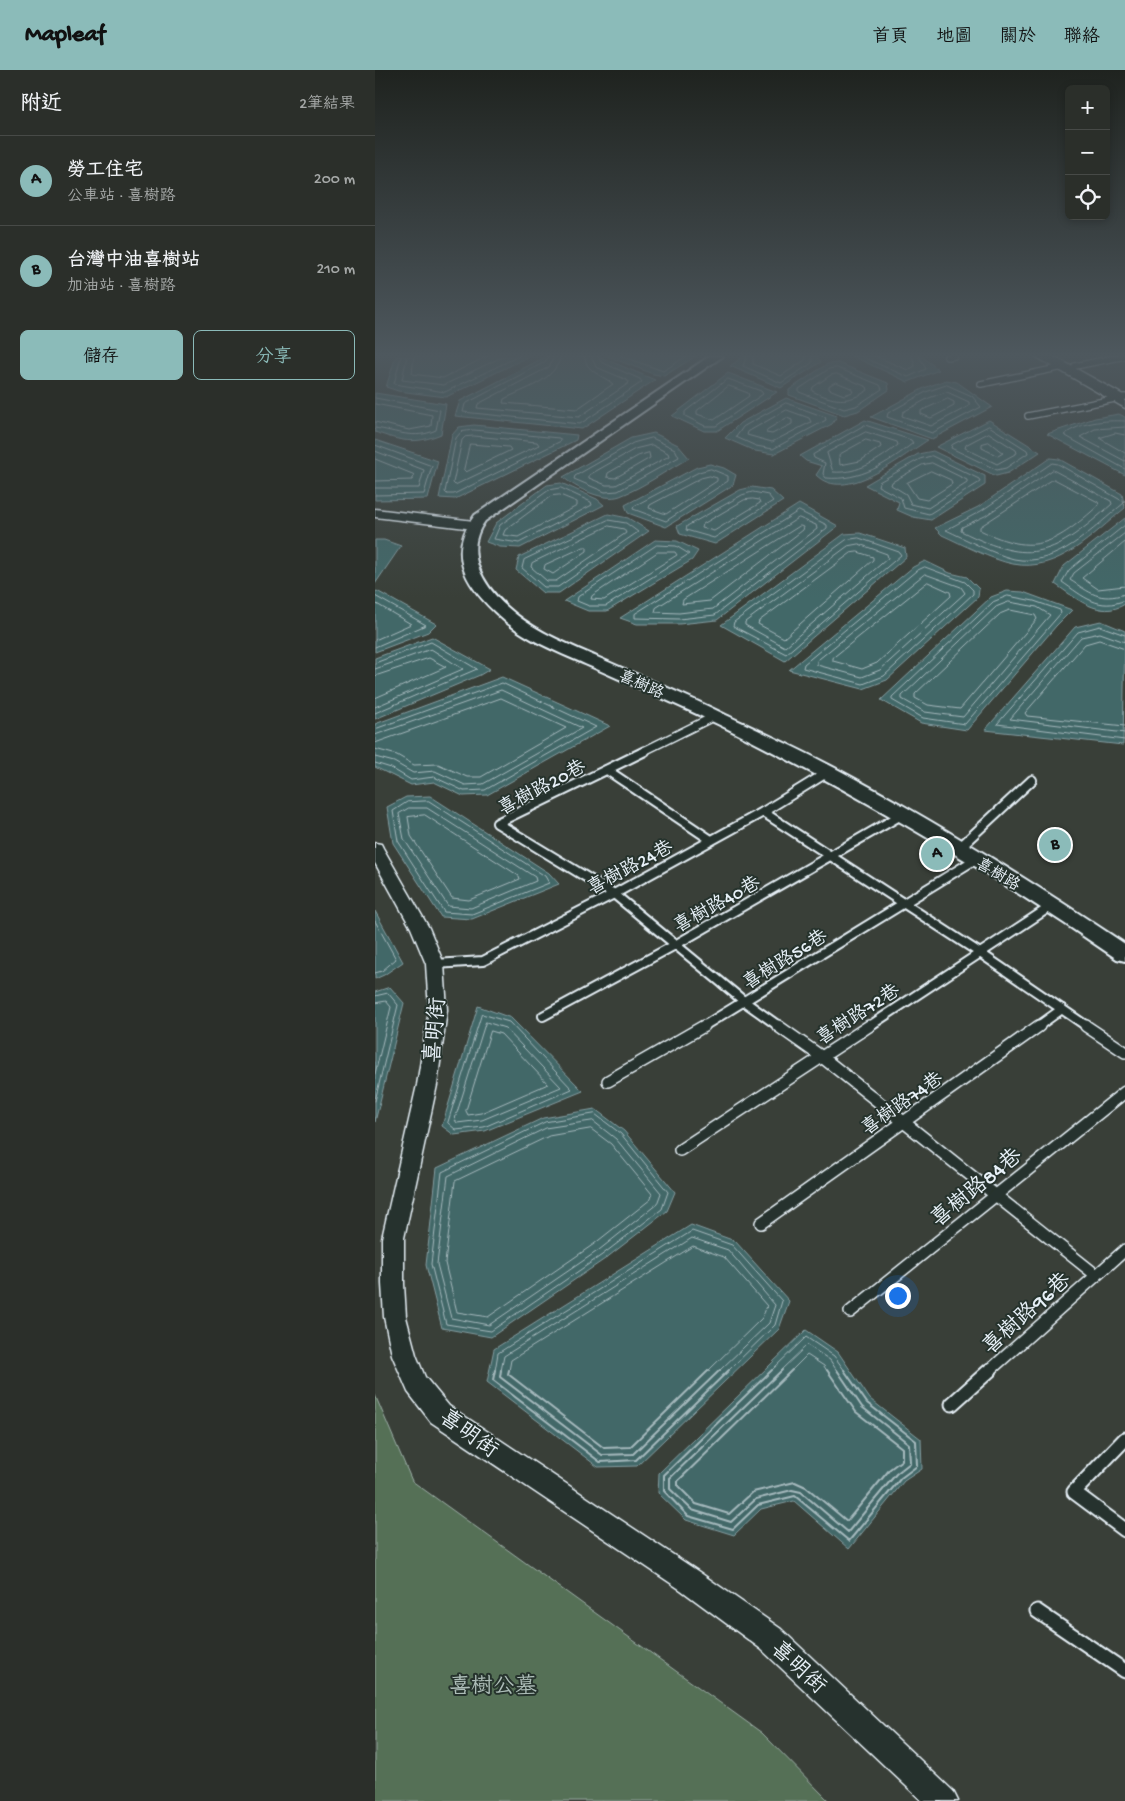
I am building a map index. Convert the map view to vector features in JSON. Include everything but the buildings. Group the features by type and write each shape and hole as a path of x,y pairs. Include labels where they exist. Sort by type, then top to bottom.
{"street":[{"path":"375,513 474,524 490,510 598,437"},
{"name":"喜樹路","path":"474,524 470,530 467,552 472,575 500,609 514,621 546,641 715,716 829,772 903,814 1053,906 1125,954"},
{"name":"喜明街","path":"375,848 420,928 435,964 438,1010 427,1085 393,1238 395,1317 405,1355 416,1384 440,1414 690,1581 771,1639 943,1801"}],"lane":[{"name":"喜樹路20巷","path":"614,894 497,823 715,716"},
{"path":"607,770 711,840"},
{"name":"喜樹路24巷","path":"435,964 483,961 614,894 763,812 829,772"},
{"name":"喜樹路56巷","path":"607,1081 745,1002 901,904 967,854 1032,780"},
{"path":"763,812 980,954 1125,1052"},
{"name":"喜樹路40巷","path":"543,1016 675,945 903,814"},
{"path":"614,894 745,1002 822,1057 1096,1275"},
{"name":"喜樹路72巷","path":"680,1150 1053,906"},
{"name":"喜樹路74巷","path":"761,1223 1062,1009"},
{"name":"喜樹路84巷","path":"850,1312 1125,1092"},
{"name":"喜樹路96巷","path":"952,1404 1125,1250"},
{"path":"1125,1439 1074,1492 1125,1530"},
{"path":"1037,1611 1125,1671"}],"green space":[{"name":"喜樹公墓","path":"375,1395 412,1481 762,1733 829,1801 375,1801"}],"water":[{"path":"389,437 432,437 415,441"},
{"path":"452,437 577,437 576,440 455,499 439,498"},
{"path":"662,437 678,445 689,458 638,488 620,496 598,496 563,477 631,438"},
{"path":"807,437 774,454 755,451 725,438"},
{"path":"835,437 918,437 928,440 873,475 842,484 828,483 816,475 822,466 806,461 800,456"},
{"path":"956,437 1016,437 1040,452 1008,473 996,476 936,447"},
{"path":"1052,437 1125,437 1125,475"},
{"path":"375,440 438,461 428,499 375,500"},
{"path":"933,451 985,476 985,485 931,520 913,517 897,510 899,502 865,485 918,454"},
{"path":"1050,458 1059,459 1122,494 1125,508 1074,549 1045,563 1013,564 996,559 942,535 935,528 978,507"},
{"path":"710,464 724,468 736,475 733,485 666,527 628,513 625,505 697,467"},
{"path":"561,483 597,499 604,505 520,548 500,547 486,542 496,523 547,485"},
{"path":"752,487 771,490 783,501 715,544 680,534 677,526 740,490"},
{"path":"799,504 838,526 717,620 679,624 637,624 620,618"},
{"path":"608,514 628,518 649,531 559,593 543,593 516,570 519,557"},
{"path":"1125,518 1125,604 1106,610 1097,608 1080,601 1055,584 1064,566"},
{"path":"860,533 905,548 906,557 785,661 721,625 844,534"},
{"path":"375,540 384,540 401,546 375,584"},
{"path":"655,540 677,541 698,551 692,560 607,611 588,611 564,601"},
{"path":"925,561 950,573 967,577 979,589 978,597 887,680 863,689 789,670 913,567"},
{"path":"377,591 436,624 428,632 375,652 375,592"},
{"path":"1007,591 1023,592 1072,610 1056,626 967,730 921,723 881,700 991,597"},
{"path":"1101,621 1125,631 1123,745 985,730 1075,627"},
{"path":"432,637 490,669 480,675 375,719 375,658"},
{"path":"502,677 610,726 487,795 463,796 434,782 411,785 375,767 375,724"},
{"path":"430,796 549,873 559,884 472,919 441,917 393,843 387,807 406,797"},
{"path":"375,911 403,962 375,979"},
{"path":"390,987 404,1003 375,1122 375,992"},
{"path":"478,1006 511,1018 583,1091 485,1131 454,1135 442,1126"},
{"path":"595,1109 624,1131 675,1192 667,1211 605,1259 491,1337 442,1328 426,1265 437,1168 543,1118"},
{"path":"691,1225 735,1241 789,1301 779,1329 637,1466 598,1467 487,1382 494,1349"},
{"path":"806,1330 838,1352 870,1399 921,1439 922,1469 904,1481 849,1549 794,1501 761,1509 734,1535 686,1520 658,1493 659,1473"}],"place":[{"name":"台灣中油喜樹站","path":"1055,845"},
{"name":"勞工住宅","path":"937,854"}]}
